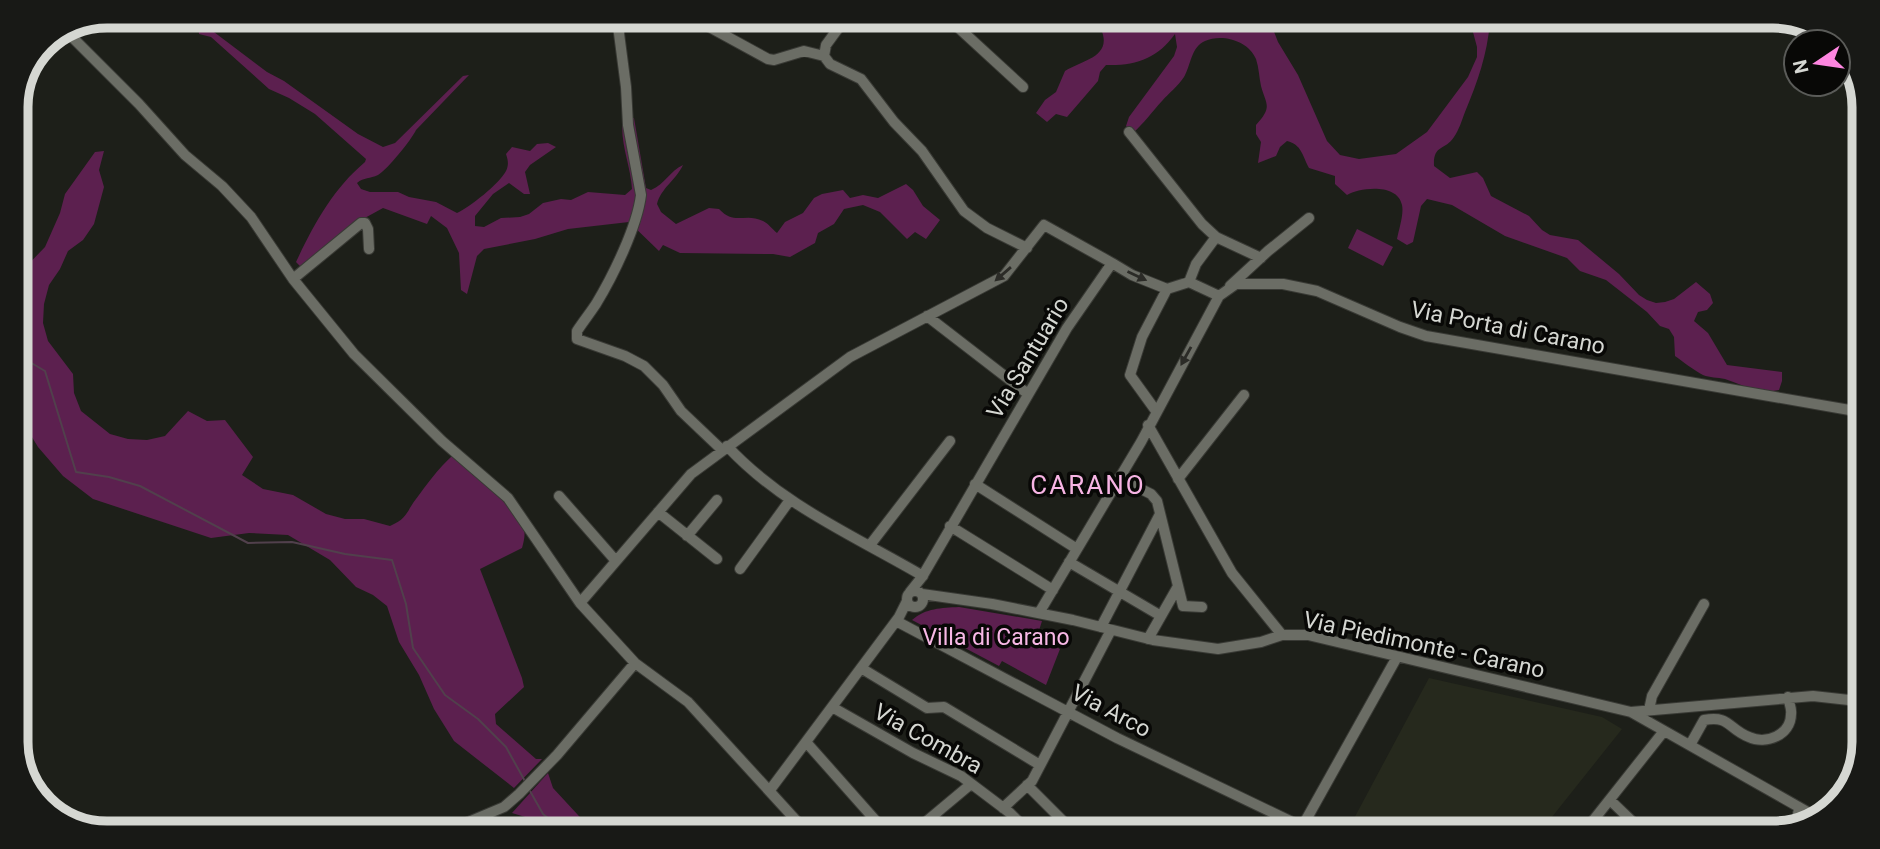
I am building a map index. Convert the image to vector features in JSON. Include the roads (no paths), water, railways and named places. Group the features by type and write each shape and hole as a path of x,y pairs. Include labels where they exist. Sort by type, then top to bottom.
{"street":[{"path":"618,28 628,125 640,204 606,286 577,331 577,339 625,356 644,366 663,385 681,411 750,471 804,511 922,576"},
{"path":"711,28 768,59 774,60 804,51 824,56 830,64 861,79 894,122 922,151 964,211 987,228 1027,248"},
{"path":"824,56 827,45 839,28"},
{"path":"959,28 1023,87"},
{"path":"72,37 185,155 222,186 251,217 293,279 354,354 442,441 508,498 580,603 635,663 688,702 797,821"},
{"path":"1129,132 1202,224 1216,237 1261,258"},
{"path":"1040,613 1223,293 1309,218"},
{"path":"293,279 361,223 365,223 368,229 369,249"},
{"path":"580,603 691,474 850,357 1004,276 1044,225 1132,275 1167,289 1189,282 1223,293"},
{"path":"1189,282 1196,264 1216,237"},
{"name":"Via Santuario","path":"915,598 922,576 950,526 1067,328 1112,263"},
{"name":"Via Porta di Carano","path":"1223,293 1237,284 1283,284 1317,291 1426,336 1852,410"},
{"path":"1156,411 1130,375 1142,337 1167,289"},
{"path":"927,316 1028,394"},
{"path":"1178,479 1244,395"},
{"path":"1149,425 1232,573 1282,635"},
{"path":"870,545 950,441"},
{"path":"1119,478 1150,494 1157,501 1183,606 1202,607"},
{"path":"975,484 1077,549"},
{"path":"559,496 616,561"},
{"path":"687,536 717,500"},
{"path":"740,569 790,500"},
{"path":"658,512 717,559"},
{"path":"1003,808 1027,785 1040,765 1106,628 1120,591 1160,514"},
{"path":"950,526 1053,590"},
{"path":"1069,562 1161,616"},
{"path":"1148,639 1177,587"},
{"path":"770,790 915,598"},
{"name":"Via Piedimonte - Carano","path":"915,598 943,598 992,604 1148,639 1218,649 1261,642 1282,635 1308,635 1631,712 1813,696 1852,700"},
{"path":"1650,710 1652,696 1704,604"},
{"name":"Via Arco","path":"898,619 1117,737 1290,821"},
{"path":"1311,821 1397,657"},
{"path":"471,821 504,807 519,794 557,755 635,663"},
{"path":"861,668 927,708 944,708 1040,765"},
{"path":"1690,745 1704,720 1717,718 1729,722 1748,737 1776,737 1790,722 1792,712 1788,698"},
{"name":"Via Combra","path":"832,707 913,753 961,776 1017,821"},
{"path":"1631,712 1808,813"},
{"path":"1593,821 1664,731"},
{"path":"806,742 876,821"},
{"path":"927,821 971,784"},
{"path":"1027,785 1063,821"},
{"path":"1610,800 1632,821"},
{"path":"1798,816 1799,808"}],"waterway":[{"path":"28,361 45,371 76,472 109,477 140,486 248,543 292,542 345,554 392,560 406,604 413,648 445,695 478,719 506,747 526,783"},
{"path":"530,791 543,814 552,821"}],"district":[{"name":"CARANO","path":"1088,485"}],"park label":[{"name":"Villa di Carano","path":"996,637"}]}
